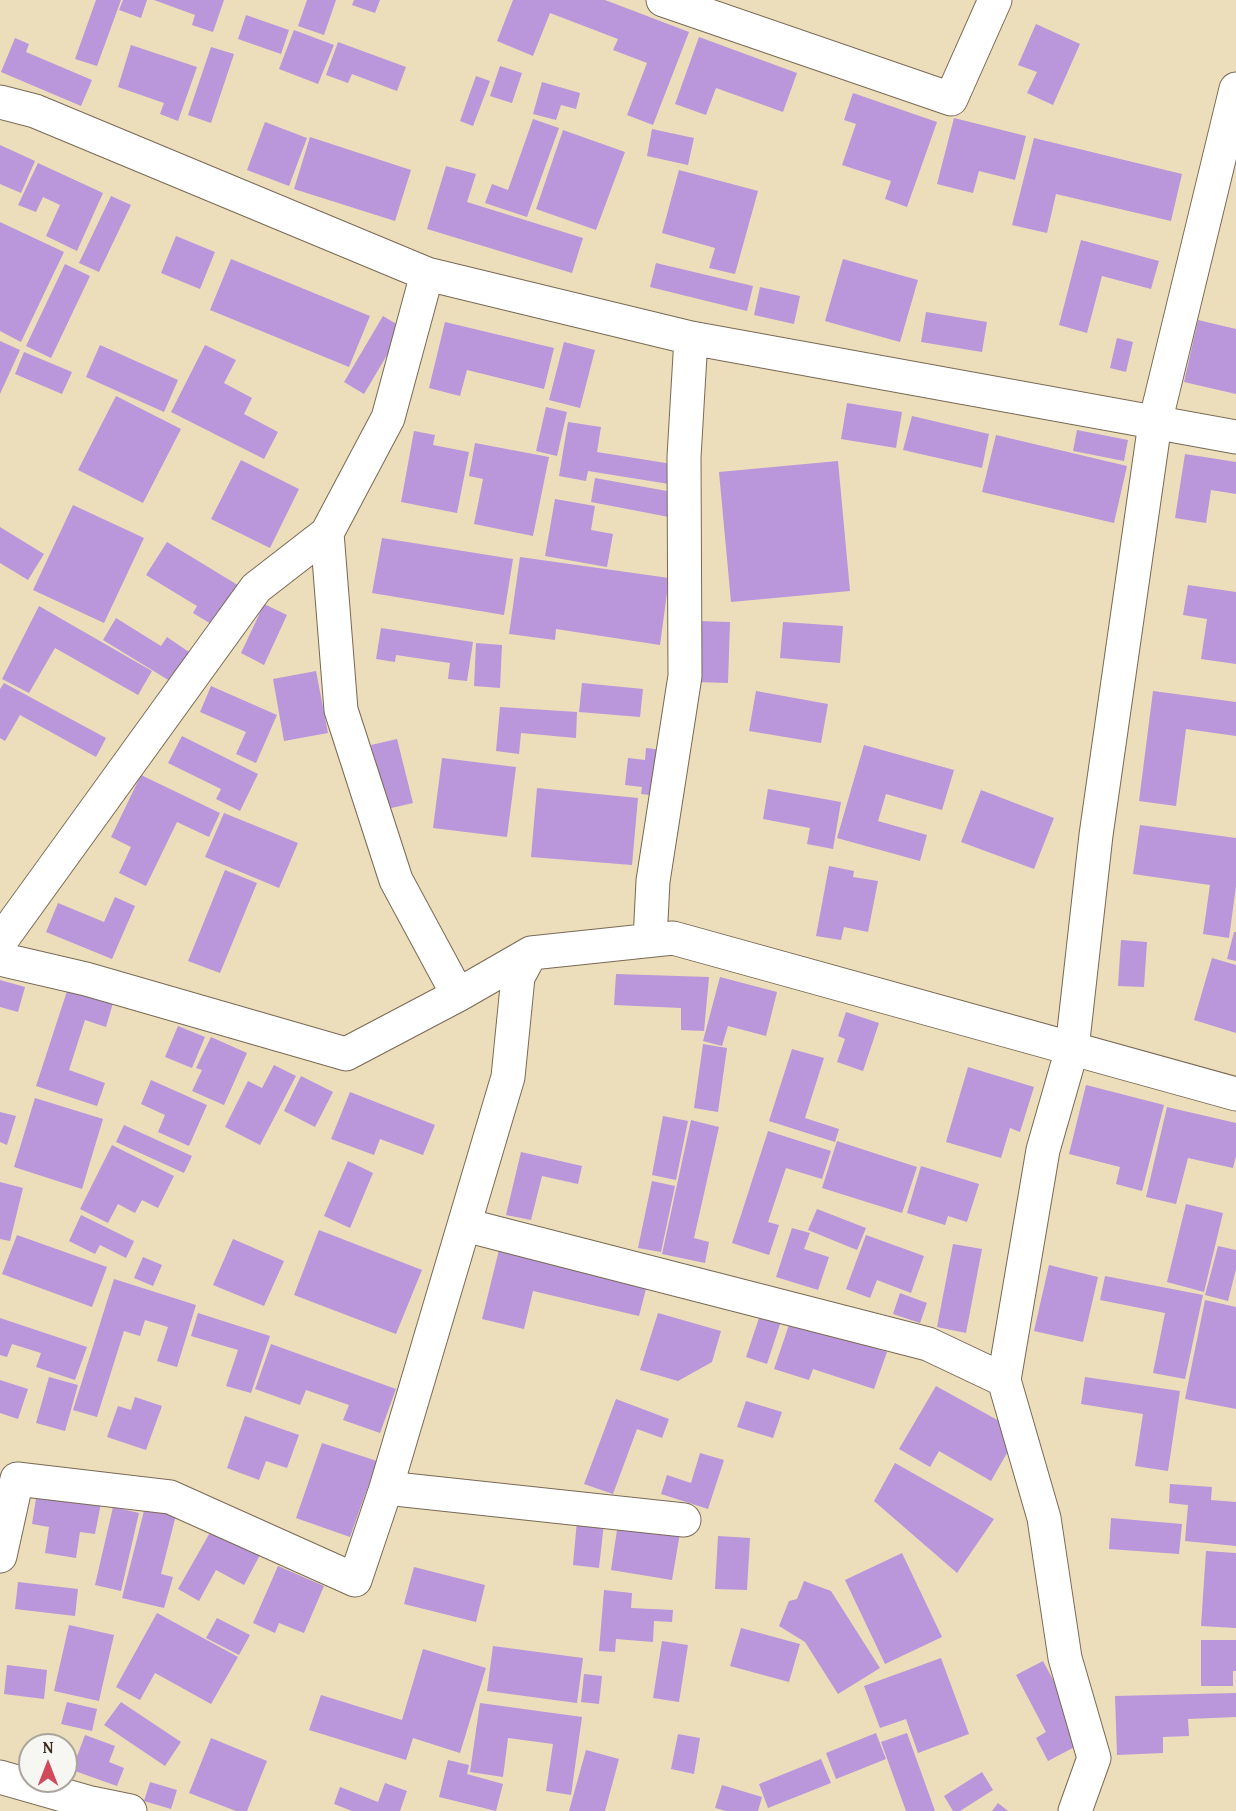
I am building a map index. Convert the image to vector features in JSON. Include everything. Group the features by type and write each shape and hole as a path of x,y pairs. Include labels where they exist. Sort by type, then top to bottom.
{"street":[{"path":"663,0 951,99 995,0"},
{"path":"1075,1811 1095,1758 1065,1658 1044,1518 1004,1380 1042,1150 1072,1049 1096,835 1155,423 1236,89"},
{"path":"0,102 34,111 427,274 691,338 1236,437"},
{"path":"0,942 256,588 327,533 388,418 427,274"},
{"path":"650,940 653,881 686,676 684,457 691,338"},
{"path":"327,533 342,710 396,880 458,995"},
{"path":"0,960 86,979 346,1054 458,995 531,953 673,938 1236,1094"},
{"path":"0,1556 17,1479 170,1497 355,1580 386,1488 508,1077 518,977 531,953"},
{"path":"465,1225 928,1344 1004,1380"},
{"path":"386,1488 684,1520"},
{"path":"0,1777 91,1803 130,1811"}],"building":[{"path":"96,0 121,0 97,66 75,59"},
{"path":"123,0 147,0 141,18 119,10"},
{"path":"154,0 224,0 213,32 192,25 195,15"},
{"path":"307,0 336,0 324,35 298,26"},
{"path":"354,0 380,0 375,13 352,5"},
{"path":"513,0 605,0 689,32 653,125 627,115 647,63 613,50 618,39 550,13 533,56 497,41"},
{"path":"246,15 289,30 281,54 238,39"},
{"path":"1036,24 1080,44 1053,105 1027,93 1037,72 1018,65"},
{"path":"294,30 334,45 318,84 279,69"},
{"path":"699,37 797,73 783,112 716,88 706,115 675,104"},
{"path":"15,38 29,44 26,52 92,80 81,106 1,72"},
{"path":"338,42 406,67 397,91 352,74 348,83 326,75"},
{"path":"131,45 197,67 178,121 160,114 164,103 118,87"},
{"path":"211,47 234,54 211,123 188,115"},
{"path":"500,66 522,73 512,103 490,96"},
{"path":"476,76 490,81 473,126 460,121"},
{"path":"542,82 580,93 576,109 561,105 556,120 533,114"},
{"path":"853,93 937,122 907,207 885,199 891,181 842,165 856,124 844,120"},
{"path":"954,118 1026,136 1015,180 979,171 973,193 937,184"},
{"path":"533,119 559,128 527,217 485,203 492,184 508,190"},
{"path":"265,122 307,138 289,186 247,170"},
{"path":"652,129 694,138 688,165 647,156"},
{"path":"563,130 625,152 596,230 536,209"},
{"path":"310,137 411,170 395,221 294,189"},
{"path":"1034,138 1182,174 1171,221 1056,194 1047,233 1012,225"},
{"path":"0,145 35,161 21,193 0,184"},
{"path":"38,163 103,193 77,251 46,236 60,205 43,197 36,212 18,205"},
{"path":"446,166 476,174 467,202 583,238 572,273 427,229"},
{"path":"679,170 758,191 735,274 709,268 715,248 662,233"},
{"path":"111,196 131,205 99,272 79,263"},
{"path":"0,222 64,252 21,342 0,331"},
{"path":"176,236 215,252 200,289 161,273"},
{"path":"1081,240 1159,261 1151,289 1102,276 1087,333 1059,325"},
{"path":"231,259 370,316 349,367 210,310"},
{"path":"843,259 918,280 900,342 825,321"},
{"path":"656,263 753,286 747,311 650,287"},
{"path":"65,264 90,276 51,358 26,346"},
{"path":"760,287 800,296 794,324 754,315"},
{"path":"926,312 987,322 982,352 921,342"},
{"path":"383,316 403,328 364,394 344,382"},
{"path":"1198,320 1236,329 1236,394 1184,382"},
{"path":"445,322 554,348 544,389 467,370 460,396 429,388"},
{"path":"1117,338 1133,342 1126,372 1110,368"},
{"path":"0,341 20,350 0,394"},
{"path":"564,342 595,350 580,408 549,400"},
{"path":"100,345 178,380 164,412 86,377"},
{"path":"205,345 236,360 224,383 252,398 244,414 278,432 264,459 171,412"},
{"path":"24,352 72,372 62,394 15,374"},
{"path":"116,396 181,429 143,503 78,470"},
{"path":"847,403 902,412 896,448 841,439"},
{"path":"546,407 567,412 557,456 536,451"},
{"path":"912,416 989,434 982,468 903,450"},
{"path":"568,422 601,427 597,452 672,464 669,484 588,471 586,481 559,476"},
{"path":"1077,430 1128,440 1124,461 1073,451"},
{"path":"414,431 435,435 433,445 469,452 457,513 401,502"},
{"path":"996,435 1127,466 1114,523 982,492"},
{"path":"475,443 549,457 533,536 474,524 483,479 469,476"},
{"path":"1185,454 1236,462 1236,494 1211,490 1206,523 1175,518"},
{"path":"241,460 299,489 270,548 211,519"},
{"path":"838,461 850,591 731,602 719,472"},
{"path":"595,478 678,493 674,518 591,502"},
{"path":"555,499 595,506 591,530 613,534 607,567 545,556"},
{"path":"73,505 144,538 104,623 33,590"},
{"path":"0,527 44,554 28,580 0,563"},
{"path":"382,538 513,559 504,615 372,593"},
{"path":"167,542 241,587 216,627 193,613 197,606 146,575"},
{"path":"520,557 669,578 660,645 556,629 555,640 509,634"},
{"path":"1188,585 1236,592 1236,664 1201,659 1207,619 1183,615"},
{"path":"264,604 287,615 264,665 241,653"},
{"path":"39,606 152,671 138,695 55,648 29,693 2,679"},
{"path":"116,618 161,646 167,637 189,652 170,681 103,640"},
{"path":"698,621 730,622 728,683 696,682"},
{"path":"783,622 843,626 840,663 780,658"},
{"path":"381,628 473,642 467,681 448,679 450,663 396,655 395,662 376,659"},
{"path":"476,643 502,645 500,688 474,686"},
{"path":"316,671 328,733 284,741 273,679"},
{"path":"4,683 106,738 96,757 20,715 5,741 0,738 0,689"},
{"path":"582,683 643,689 640,717 579,712"},
{"path":"211,686 277,715 256,763 236,754 246,732 200,712"},
{"path":"756,691 828,704 821,743 749,731"},
{"path":"1153,691 1236,702 1236,736 1186,729 1176,806 1139,801"},
{"path":"500,707 577,712 576,738 521,733 519,754 496,751"},
{"path":"182,736 258,774 240,811 216,799 221,789 168,763"},
{"path":"397,739 413,803 387,809 371,745"},
{"path":"864,745 954,770 942,810 886,794 878,821 927,835 920,861 837,838"},
{"path":"646,748 663,750 658,796 641,794 642,787 625,785 628,758 645,760"},
{"path":"442,758 516,767 507,837 433,828"},
{"path":"141,775 220,813 209,837 177,822 146,886 119,873 131,847 111,837"},
{"path":"537,788 638,798 632,865 531,857"},
{"path":"768,789 841,802 833,849 807,844 810,828 763,819"},
{"path":"981,790 1054,818 1034,869 961,842"},
{"path":"224,813 298,843 279,888 205,857"},
{"path":"1140,825 1236,838 1236,886 1229,938 1203,934 1210,885 1133,874"},
{"path":"829,866 854,871 853,877 878,881 868,932 844,927 841,940 816,936"},
{"path":"225,870 257,883 220,973 188,961"},
{"path":"115,897 135,906 112,959 46,932 58,903 104,922"},
{"path":"1234,932 1236,932 1236,961 1227,959"},
{"path":"1121,940 1147,942 1144,987 1118,986"},
{"path":"1212,958 1236,965 1236,1033 1194,1020"},
{"path":"616,974 709,977 704,1031 681,1030 681,1008 614,1005"},
{"path":"720,977 777,992 766,1036 728,1026 722,1046 703,1041"},
{"path":"0,980 25,987 18,1012 0,1007"},
{"path":"68,988 113,1003 106,1027 85,1020 69,1070 105,1083 97,1106 36,1086"},
{"path":"846,1012 879,1023 863,1071 837,1062 845,1039 838,1036"},
{"path":"178,1026 205,1037 192,1068 165,1057"},
{"path":"211,1037 247,1053 224,1105 192,1091 202,1070 196,1068"},
{"path":"703,1044 727,1048 718,1112 694,1108"},
{"path":"792,1049 824,1058 805,1118 839,1129 835,1142 769,1121"},
{"path":"274,1065 296,1076 260,1145 225,1127 248,1081 262,1088"},
{"path":"968,1067 1034,1087 1020,1132 1010,1128 1001,1158 946,1142"},
{"path":"301,1076 333,1092 315,1127 284,1111"},
{"path":"151,1080 207,1105 189,1146 158,1132 165,1115 141,1104"},
{"path":"1086,1085 1164,1105 1142,1191 1116,1184 1120,1167 1069,1154"},
{"path":"350,1092 435,1125 423,1155 380,1139 374,1155 331,1139"},
{"path":"35,1098 103,1119 82,1189 14,1167"},
{"path":"1167,1107 1236,1123 1236,1156 1233,1168 1188,1158 1176,1204 1146,1197"},
{"path":"0,1112 16,1116 7,1145 0,1142"},
{"path":"663,1116 688,1121 676,1180 652,1175"},
{"path":"691,1120 719,1127 694,1238 709,1242 705,1263 662,1254"},
{"path":"124,1125 192,1156 184,1173 116,1142"},
{"path":"768,1131 831,1151 822,1179 786,1168 768,1222 779,1225 769,1255 732,1243"},
{"path":"837,1141 917,1167 902,1213 822,1188"},
{"path":"112,1145 174,1176 158,1208 142,1200 135,1213 118,1204 108,1223 80,1209"},
{"path":"521,1152 582,1166 578,1184 542,1176 531,1220 506,1215"},
{"path":"348,1161 373,1173 350,1228 324,1216"},
{"path":"921,1166 979,1184 967,1222 948,1216 945,1225 907,1213"},
{"path":"652,1181 675,1186 661,1252 638,1248"},
{"path":"0,1182 23,1188 10,1241 0,1239"},
{"path":"1186,1204 1223,1213 1204,1292 1167,1282"},
{"path":"817,1209 866,1228 857,1250 808,1230"},
{"path":"81,1215 134,1241 126,1258 100,1245 95,1254 69,1241"},
{"path":"792,1228 810,1233 804,1249 829,1257 818,1290 776,1277"},
{"path":"319,1230 422,1270 396,1334 294,1295"},
{"path":"17,1235 107,1267 92,1307 2,1274"},
{"path":"866,1235 924,1256 911,1293 877,1280 870,1298 846,1289"},
{"path":"233,1239 284,1261 264,1306 213,1285"},
{"path":"953,1244 982,1249 966,1333 937,1327"},
{"path":"1218,1246 1236,1250 1236,1269 1228,1301 1205,1295"},
{"path":"499,1250 647,1285 639,1316 533,1291 524,1329 482,1319"},
{"path":"143,1257 162,1265 153,1286 134,1278"},
{"path":"1049,1265 1098,1277 1083,1342 1034,1331"},
{"path":"1105,1276 1203,1295 1185,1379 1153,1373 1165,1313 1100,1300"},
{"path":"114,1279 196,1305 177,1367 157,1361 168,1327 145,1320 140,1336 124,1331 97,1417 73,1410"},
{"path":"900,1293 927,1303 920,1323 893,1314"},
{"path":"1205,1300 1236,1307 1236,1409 1185,1399"},
{"path":"761,1312 782,1318 767,1364 746,1357"},
{"path":"198,1313 270,1336 251,1393 226,1386 238,1350 191,1336"},
{"path":"658,1313 721,1331 712,1362 678,1381 640,1370"},
{"path":"0,1318 87,1347 75,1380 36,1367 41,1353 12,1344 7,1357 0,1355"},
{"path":"791,1319 887,1352 874,1389 813,1369 809,1380 774,1369"},
{"path":"271,1344 396,1389 380,1433 343,1420 349,1405 306,1390 300,1405 255,1389"},
{"path":"49,1377 78,1385 65,1431 36,1423"},
{"path":"1085,1377 1180,1391 1168,1471 1135,1466 1143,1414 1081,1404"},
{"path":"0,1380 28,1389 18,1419 0,1413"},
{"path":"936,1386 1019,1432 991,1481 939,1451 930,1467 899,1449"},
{"path":"135,1397 162,1406 146,1450 107,1437 118,1406 131,1410"},
{"path":"616,1399 669,1419 662,1438 637,1429 613,1494 584,1484"},
{"path":"746,1401 782,1412 773,1438 737,1427"},
{"path":"245,1416 299,1435 287,1468 266,1461 259,1480 227,1468"},
{"path":"322,1443 377,1461 350,1537 296,1518"},
{"path":"700,1453 724,1460 708,1509 661,1494 667,1475 691,1483"},
{"path":"895,1463 994,1519 957,1573 874,1501"},
{"path":"1170,1484 1212,1487 1211,1500 1236,1502 1236,1546 1185,1541 1188,1505 1169,1503"},
{"path":"37,1492 101,1503 95,1534 80,1532 76,1558 45,1553 49,1527 32,1524"},
{"path":"113,1507 139,1513 121,1591 95,1585"},
{"path":"145,1507 176,1515 161,1574 173,1577 164,1608 122,1598"},
{"path":"1111,1518 1182,1524 1179,1554 1109,1549"},
{"path":"577,1520 604,1523 599,1568 573,1565"},
{"path":"618,1523 680,1533 672,1580 611,1570"},
{"path":"212,1529 260,1555 244,1585 216,1570 199,1601 178,1589"},
{"path":"718,1536 750,1538 747,1590 715,1589"},
{"path":"1206,1551 1236,1553 1236,1628 1201,1626"},
{"path":"902,1553 942,1637 885,1664 845,1580"},
{"path":"278,1566 324,1586 304,1633 279,1623 275,1633 253,1623"},
{"path":"414,1567 485,1585 476,1622 404,1604"},
{"path":"804,1581 831,1591 880,1668 838,1694 805,1642 779,1626 789,1601 797,1599"},
{"path":"18,1582 78,1589 75,1616 15,1609"},
{"path":"604,1590 632,1593 631,1608 673,1610 672,1622 654,1621 653,1642 616,1639 615,1652 599,1651"},
{"path":"157,1613 238,1657 211,1704 155,1673 140,1700 116,1687"},
{"path":"217,1618 250,1635 239,1655 206,1638"},
{"path":"69,1625 114,1635 99,1701 54,1691"},
{"path":"741,1628 800,1644 789,1682 730,1666"},
{"path":"1201,1640 1236,1640 1236,1671 1233,1671 1233,1686 1201,1686"},
{"path":"662,1641 688,1645 679,1702 653,1698"},
{"path":"493,1646 583,1658 577,1703 487,1691"},
{"path":"423,1649 486,1668 460,1753 413,1738 406,1760 309,1730 321,1695 402,1720"},
{"path":"941,1658 969,1734 918,1753 906,1719 880,1728 864,1686"},
{"path":"1043,1661 1086,1741 1048,1761 1036,1738 1046,1732 1016,1675"},
{"path":"7,1665 47,1670 44,1699 4,1694"},
{"path":"584,1674 602,1676 599,1704 581,1702"},
{"path":"1236,1693 1236,1717 1188,1719 1189,1736 1163,1737 1163,1753 1117,1755 1115,1696"},
{"path":"67,1702 97,1709 92,1731 61,1724"},
{"path":"121,1702 181,1742 165,1766 104,1725"},
{"path":"480,1703 582,1717 571,1795 546,1791 553,1744 508,1738 503,1777 470,1772"},
{"path":"876,1733 886,1759 836,1779 826,1753"},
{"path":"907,1733 935,1811 906,1811 881,1742"},
{"path":"678,1734 700,1738 694,1774 671,1769"},
{"path":"85,1735 115,1746 109,1762 124,1768 117,1786 78,1772 78,1754"},
{"path":"211,1738 267,1761 247,1811 236,1811 189,1793"},
{"path":"586,1750 619,1759 605,1811 569,1811"},
{"path":"821,1759 831,1783 768,1808 759,1784"},
{"path":"448,1760 469,1765 467,1774 503,1784 496,1811 439,1797"},
{"path":"982,1772 993,1790 960,1811 953,1811 944,1796"},
{"path":"150,1782 177,1790 171,1809 144,1801"},
{"path":"385,1783 407,1791 400,1811 352,1811 334,1804 340,1787 378,1802"},
{"path":"722,1785 762,1797 758,1811 726,1811 715,1808"},
{"path":"998,1803 1008,1811 992,1811"}]}
